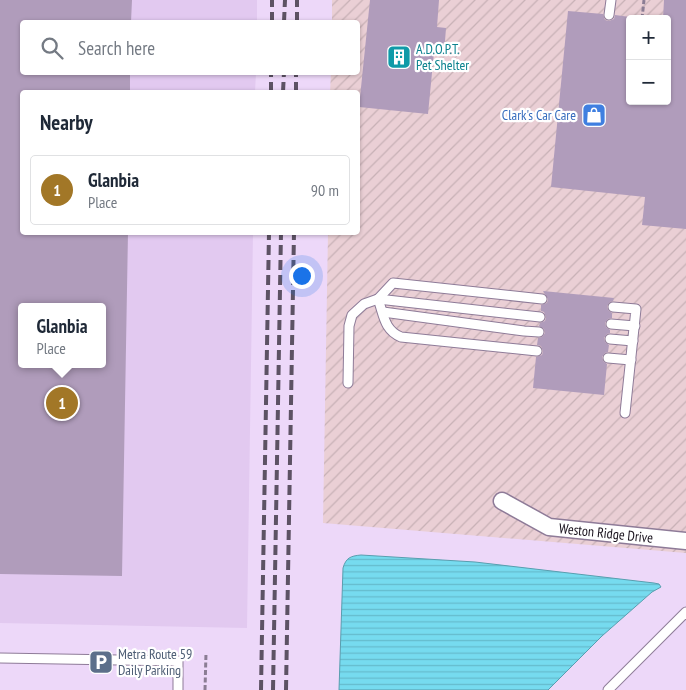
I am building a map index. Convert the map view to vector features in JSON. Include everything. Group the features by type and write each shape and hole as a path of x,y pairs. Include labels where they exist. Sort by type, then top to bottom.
{"street":[{"name":"Weston Ridge Drive","path":"502,501 549,527 686,541"}],"lane":[{"path":"609,15 611,0"},
{"path":"378,299 393,283 542,299"},
{"path":"378,299 388,329 393,334 401,337 537,351"},
{"path":"348,383 349,326 352,315 364,304 378,299 540,316"},
{"path":"613,307 636,309 625,413"},
{"path":"383,312 539,332"},
{"path":"611,324 634,326"},
{"path":"610,339 633,341"},
{"path":"608,358 631,360"},
{"path":"608,690 686,612"},
{"path":"0,658 178,661 178,690"}],"path":[{"path":"642,15 644,0"},
{"path":"205,690 206,653"}],"shaded area":[{"path":"0,0 257,0 257,20 20,20 20,75 256,75 255,90 20,90 20,235 253,235 247,628 0,623"},
{"path":"332,0 686,0 686,553 323,523 328,235 360,235 360,90 330,90 331,75 360,75 360,20 332,20"}],"water":[{"path":"361,555 475,562 654,583 659,584 661,587 652,592 602,636 548,690 339,690 343,568 349,558"}],"building":[{"path":"0,0 132,0 131,20 20,20 20,75 130,75 130,90 20,90 20,235 128,235 122,576 0,574"},
{"name":"A.D.O.P.T. Pet Shelter","path":"370,0 439,0 437,27 446,28 445,41 443,53 434,52 428,114 360,107"},
{"path":"664,0 686,0 686,229 642,225 645,197 551,187 568,11 603,14 605,20 609,21 614,19 615,15 626,16 626,105 671,105 671,15 663,15"},
{"path":"543,291 614,298 607,306 608,310 612,313 612,318 608,319 605,323 610,333 604,338 605,342 609,345 608,352 602,357 603,361 607,364 604,395 533,388 536,357 542,355 543,351 541,346 537,345 538,338 542,337 545,333 544,329 539,326 540,323 545,321 546,317 544,312 541,311 541,305 547,303 548,299"}],"railway":[{"path":"272,0 272,20"},
{"path":"284,20 285,0"},
{"path":"297,0 297,20"},
{"path":"271,75 271,90"},
{"path":"283,90 284,75"},
{"path":"296,75 296,90"},
{"path":"261,690 269,235"},
{"path":"273,690 281,235"},
{"path":"286,690 294,235"}],"place":[{"name":"A.D.O.P.T. Pet Shelter","path":"399,57"},
{"name":"Clark's Car Care","path":"594,115"},
{"name":"Glanbia","path":"62,403"},
{"name":"Metra Route 59 Daily Parking","path":"101,662"}]}
